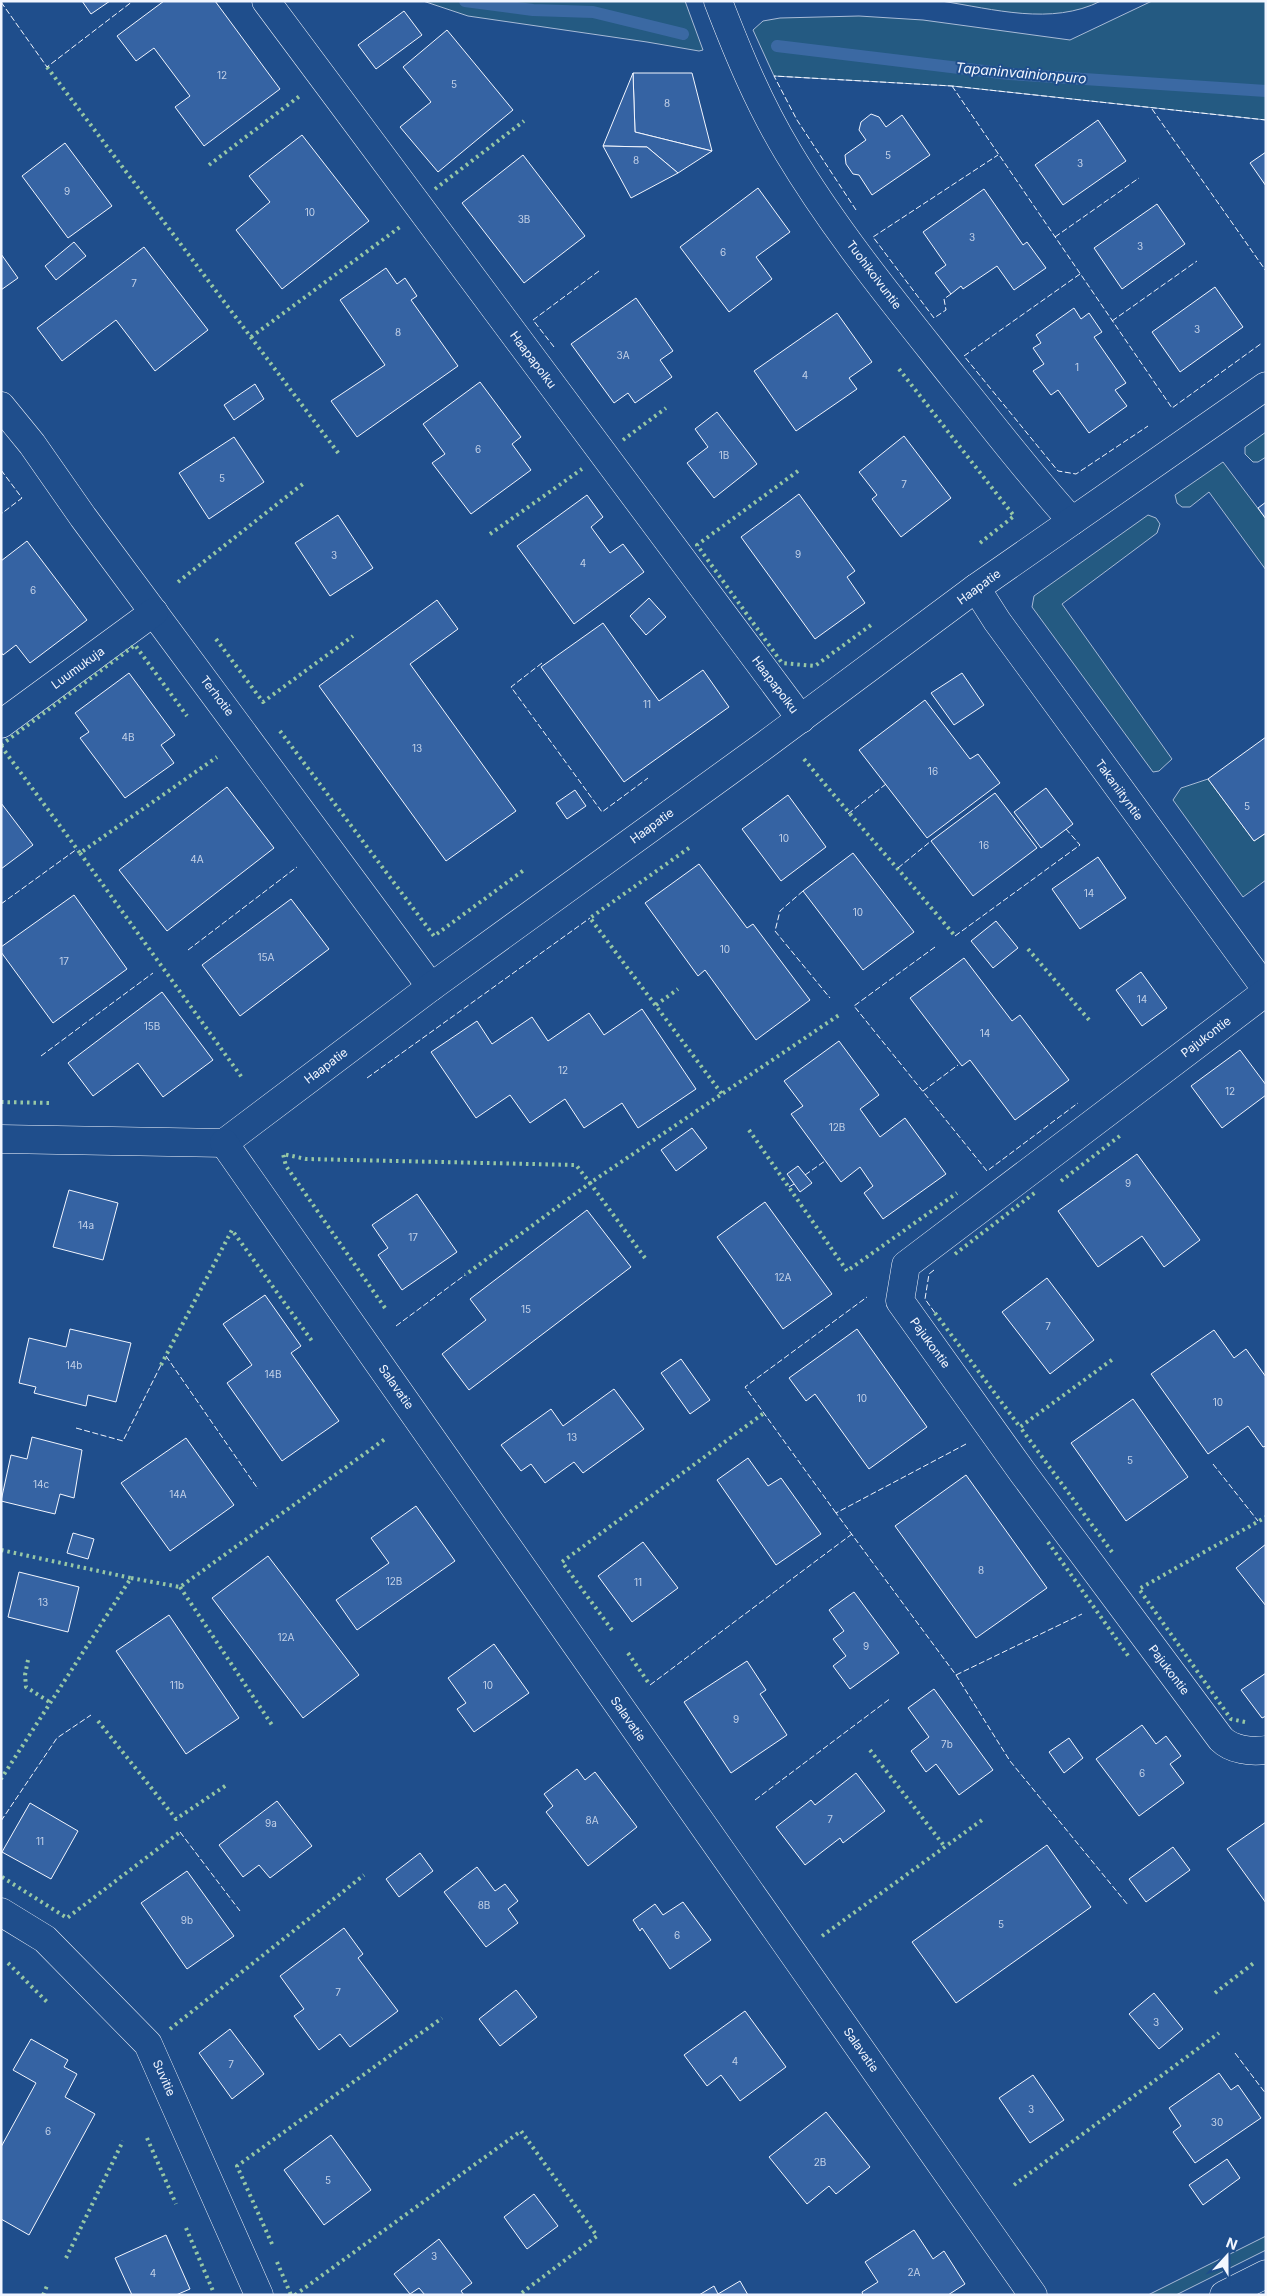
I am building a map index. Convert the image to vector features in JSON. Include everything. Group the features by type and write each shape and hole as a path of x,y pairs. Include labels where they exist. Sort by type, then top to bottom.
{"street":[{"name":"Haapapolku","path":"266,1 801,719"},
{"name":"Tuohikoivuntie","path":"718,1 746,71 788,152 847,240 1049,496 1072,521"},
{"name":"Haapatie","path":"224,1142 431,987 801,719 976,588 1266,386"},
{"name":"Terhotie","path":"1,406 431,987"},
{"name":"Takaniityntie","path":"976,588 997,622 1266,991"},
{"name":"Luumukuja","path":"1,724 154,612"},
{"name":"Pajukontie","path":"1266,991 906,1265 900,1301 1023,1474 1221,1739 1224,1742 1250,1752 1266,1750"},
{"path":"1,1139 224,1142"},
{"name":"Salavatie","path":"224,1142 1033,2295"},
{"name":"Suvitie","path":"1,1912 45,1939 148,2044 260,2295"},
{"path":"1224,2295 1266,2274"}],"shaded area":[{"path":"423,1 685,1 703,50 699,51 468,16"},
{"path":"941,1 1101,1 1082,9 1042,14 1002,11"},
{"path":"1152,1 1266,1 1266,120 952,86 774,76 753,30 763,21 780,18 859,16 923,20 1070,40"},
{"path":"1266,432 1266,457 1258,462 1253,462 1245,454 1245,447"},
{"path":"1223,462 1266,519 1266,570 1209,492 1190,507 1182,507 1177,503 1175,495"},
{"path":"1148,515 1156,518 1160,524 1157,533 1062,604 1172,759 1159,771 1153,772 1032,607 1034,596"},
{"path":"1208,779 1254,841 1266,833 1266,880 1243,897 1173,800 1181,788"},
{"path":"1266,2236 1266,2250 1176,2295 1148,2295"}],"building":[{"path":"82,1 110,1 91,14"},
{"path":"164,1 215,1 280,89 204,146 175,107 190,96 154,48 136,61 117,36"},
{"path":"404,11 422,35 376,69 358,45"},
{"path":"447,30 513,110 438,172 400,127 431,102 403,67"},
{"path":"633,73 692,73 712,151 635,132"},
{"path":"633,73 635,132 712,151 678,173 647,147 603,146"},
{"path":"871,114 879,117 886,127 902,115 930,155 872,195 859,175 853,174 846,164 845,155 866,140 859,130 861,122"},
{"path":"1098,120 1126,161 1063,205 1035,165"},
{"path":"302,135 369,221 282,289 236,230 270,202 249,176"},
{"path":"65,143 112,206 68,238 22,176"},
{"path":"603,146 647,147 678,173 631,198"},
{"path":"1266,152 1266,186 1250,163"},
{"path":"523,155 585,236 524,283 462,203"},
{"path":"758,188 790,232 756,257 772,279 729,312 680,247"},
{"path":"984,189 1023,245 1027,242 1046,268 1014,290 997,266 963,289 961,286 951,294 935,273 946,265 923,232"},
{"path":"1157,204 1185,244 1122,289 1094,248"},
{"path":"74,242 86,256 56,280 45,266"},
{"path":"144,247 208,330 155,371 116,320 62,361 37,328"},
{"path":"1,254 18,278 1,290"},
{"path":"386,268 397,284 405,278 417,296 411,300 458,366 357,437 331,401 385,365 340,300"},
{"path":"1215,287 1243,327 1180,372 1152,332"},
{"path":"636,298 673,351 660,360 672,377 635,403 628,393 614,403 571,344"},
{"path":"1074,308 1081,319 1089,313 1102,332 1094,337 1126,383 1115,390 1127,406 1089,433 1058,390 1051,395 1033,371 1044,364 1033,348 1041,343 1036,335"},
{"path":"837,313 872,362 849,378 857,389 796,431 754,371"},
{"path":"480,382 521,437 512,444 531,470 471,514 432,463 445,454 423,424"},
{"path":"255,384 264,399 234,420 224,405"},
{"path":"717,412 757,464 714,498 687,463 708,447 695,429"},
{"path":"904,436 951,498 901,537 872,499 877,495 859,472"},
{"path":"234,437 264,482 209,519 179,473"},
{"path":"799,494 855,571 847,577 865,603 815,639 741,537"},
{"path":"587,495 603,517 591,527 610,553 623,544 644,572 574,624 517,546"},
{"path":"1266,502 1266,519 1258,508"},
{"path":"338,515 373,568 330,596 295,543"},
{"path":"27,541 87,620 30,663 16,645 3,655 1,652 1,561"},
{"path":"649,598 666,617 646,635 630,616"},
{"path":"437,600 458,629 410,664 516,811 446,861 319,686"},
{"path":"603,623 659,701 703,670 729,707 624,782 541,667"},
{"path":"129,673 175,735 161,745 174,763 125,798 80,738 89,732 75,713"},
{"path":"962,673 984,705 954,725 931,693"},
{"path":"925,700 970,759 978,754 1000,783 927,838 859,750"},
{"path":"1266,737 1266,833 1254,841 1208,779"},
{"path":"227,787 274,848 167,931 119,870"},
{"path":"1046,788 1073,824 1041,848 1014,812"},
{"path":"575,790 586,806 567,819 556,803"},
{"path":"995,793 1037,848 973,896 931,841"},
{"path":"788,795 826,847 781,881 742,829"},
{"path":"1,803 33,845 1,869"},
{"path":"853,853 914,932 863,970 803,891"},
{"path":"1098,857 1126,898 1080,929 1052,889"},
{"path":"699,864 747,928 753,924 810,1000 756,1040 705,970 698,976 645,903"},
{"path":"74,895 127,969 53,1023 1,952 1,947"},
{"path":"291,899 329,949 240,1016 202,965"},
{"path":"996,921 1018,948 993,968 971,941"},
{"path":"964,958 1012,1021 1020,1015 1069,1080 1015,1120 970,1060 962,1066 910,998"},
{"path":"1141,972 1167,1008 1142,1026 1116,990"},
{"path":"162,992 213,1060 163,1097 138,1063 93,1096 68,1063"},
{"path":"642,1009 696,1089 638,1128 622,1103 584,1128 565,1099 530,1123 510,1095 476,1118 431,1052 477,1021 492,1044 532,1017 548,1041 589,1013 604,1035"},
{"path":"839,1041 879,1095 860,1109 880,1137 905,1118 946,1174 883,1219 864,1193 873,1186 860,1167 841,1182 791,1114 803,1106 784,1081"},
{"path":"1240,1050 1266,1085 1266,1095 1222,1128 1191,1086"},
{"path":"692,1128 707,1148 676,1171 661,1150"},
{"path":"1137,1154 1200,1240 1164,1267 1142,1236 1098,1267 1058,1211"},
{"path":"798,1166 812,1183 800,1192 787,1174"},
{"path":"69,1190 118,1203 103,1260 53,1247"},
{"path":"417,1194 457,1252 402,1290 378,1255 388,1248 372,1225"},
{"path":"765,1202 832,1294 783,1329 717,1237"},
{"path":"587,1210 631,1267 469,1390 442,1354 486,1320 470,1299"},
{"path":"1047,1278 1094,1340 1050,1374 1002,1312"},
{"path":"265,1295 301,1346 291,1353 339,1421 282,1461 227,1383 252,1365 223,1324"},
{"path":"70,1329 131,1343 116,1402 88,1395 86,1406 34,1393 36,1387 19,1383 29,1338 66,1347"},
{"path":"857,1329 927,1427 869,1469 815,1394 806,1401 789,1378"},
{"path":"1214,1330 1234,1358 1246,1349 1266,1377 1266,1446 1263,1447 1248,1426 1208,1454 1151,1374"},
{"path":"681,1359 710,1400 690,1414 661,1373"},
{"path":"614,1389 644,1429 583,1473 574,1462 545,1483 531,1464 521,1471 501,1445 551,1409 563,1426"},
{"path":"1133,1399 1188,1477 1126,1521 1071,1443"},
{"path":"32,1437 82,1450 74,1498 60,1494 55,1514 1,1501 11,1455 27,1459"},
{"path":"186,1438 234,1505 170,1551 121,1483"},
{"path":"748,1458 768,1486 781,1478 821,1534 776,1565 717,1480"},
{"path":"966,1475 1047,1588 976,1638 895,1526"},
{"path":"416,1506 455,1561 357,1630 336,1600 389,1563 371,1538"},
{"path":"73,1533 94,1539 88,1559 67,1553"},
{"path":"643,1542 678,1588 632,1622 598,1576"},
{"path":"1266,1544 1266,1606 1236,1568"},
{"path":"268,1556 359,1675 303,1718 212,1598"},
{"path":"19,1572 79,1587 68,1632 8,1617"},
{"path":"854,1592 899,1653 850,1689 833,1666 846,1656 833,1639 844,1631 829,1610"},
{"path":"169,1615 239,1718 186,1754 116,1651"},
{"path":"494,1644 529,1693 474,1732 457,1709 466,1703 448,1678"},
{"path":"747,1661 766,1690 760,1694 787,1735 731,1773 684,1702"},
{"path":"1266,1673 1266,1716 1262,1718 1241,1690"},
{"path":"934,1689 993,1770 959,1795 936,1764 926,1772 911,1751 929,1737 908,1708"},
{"path":"1142,1725 1156,1744 1166,1736 1181,1756 1170,1764 1184,1783 1139,1816 1096,1759"},
{"path":"1069,1738 1083,1758 1064,1773 1049,1752"},
{"path":"577,1769 585,1780 595,1772 637,1827 588,1866 546,1812 553,1806 544,1794"},
{"path":"856,1773 885,1811 843,1843 840,1838 805,1865 776,1827 811,1800 815,1805"},
{"path":"277,1801 312,1846 270,1878 259,1865 243,1877 219,1845"},
{"path":"30,1803 78,1831 51,1879 2,1852"},
{"path":"1266,1822 1266,1903 1227,1849"},
{"path":"1047,1845 1091,1907 956,2003 912,1942"},
{"path":"1173,1847 1190,1870 1146,1902 1129,1879"},
{"path":"420,1853 433,1871 399,1897 386,1879"},
{"path":"477,1867 495,1891 505,1884 518,1901 508,1909 518,1923 486,1947 444,1892"},
{"path":"187,1871 234,1936 187,1969 141,1903"},
{"path":"683,1902 711,1940 670,1969 642,1928 640,1931 633,1920 655,1904 663,1915"},
{"path":"344,1928 363,1954 358,1958 398,2011 350,2047 340,2034 319,2050 294,2016 304,2009 280,1976"},
{"path":"516,1990 537,2017 500,2046 479,2019"},
{"path":"1154,1993 1183,2029 1159,2049 1129,2014"},
{"path":"745,2011 786,2067 740,2101 721,2075 707,2086 684,2055"},
{"path":"230,2029 264,2074 232,2099 199,2053"},
{"path":"31,2039 68,2060 64,2067 77,2074 65,2097 95,2114 29,2235 1,2219 1,2147 36,2083 13,2070"},
{"path":"1219,2073 1231,2090 1238,2085 1261,2118 1195,2163 1173,2132 1181,2126 1169,2108"},
{"path":"1033,2075 1064,2120 1030,2143 999,2098"},
{"path":"826,2112 870,2167 836,2194 829,2186 807,2204 769,2157"},
{"path":"331,2135 371,2190 324,2225 284,2170"},
{"path":"1227,2159 1240,2178 1203,2205 1189,2185"},
{"path":"534,2194 558,2226 527,2249 504,2217"},
{"path":"914,2230 933,2259 944,2251 965,2284 948,2295 863,2295 862,2292 878,2282 865,2262"},
{"path":"166,2235 190,2289 176,2295 132,2295 115,2258"},
{"path":"439,2239 472,2283 461,2291 464,2295 425,2295 419,2288 410,2294 394,2274"},
{"path":"740,2281 748,2295 699,2295 714,2286 718,2294"}],"waterway":[{"name":"Tapaninvainionpuro","path":"465,1 533,10 593,12 683,34"},
{"name":"Tapaninvainionpuro","path":"777,46 1009,74 1266,91"}],"hedge":[{"path":"47,67 339,454"},
{"path":"209,165 301,95"},
{"path":"435,189 524,121"},
{"path":"251,337 400,227"},
{"path":"899,369 1014,516 980,543"},
{"path":"623,440 666,408"},
{"path":"490,534 582,469"},
{"path":"798,471 697,545 782,663 815,666 871,625"},
{"path":"178,582 304,483"},
{"path":"216,639 263,702 353,636"},
{"path":"1,745 135,645 187,716"},
{"path":"280,731 434,936 524,870"},
{"path":"1,746 80,853 217,757"},
{"path":"804,759 955,936"},
{"path":"689,848 590,918 722,1094"},
{"path":"80,853 243,1079"},
{"path":"1028,949 1090,1021"},
{"path":"656,1005 678,989"},
{"path":"645,1258 590,1183 839,1015"},
{"path":"1,1102 50,1103"},
{"path":"749,1130 847,1271 957,1193"},
{"path":"1061,1181 1121,1135"},
{"path":"385,1308 286,1166 283,1154 306,1159 576,1165 590,1183 465,1275"},
{"path":"955,1254 1037,1191"},
{"path":"161,1365 232,1230 312,1341"},
{"path":"935,1313 1020,1427"},
{"path":"1112,1552 1020,1427 1113,1359"},
{"path":"612,1630 562,1562 764,1413"},
{"path":"131,1578 180,1587 385,1439"},
{"path":"1245,1722 1231,1719 1139,1589 1266,1517"},
{"path":"1048,1542 1129,1657"},
{"path":"1,1550 131,1578 1,1779"},
{"path":"180,1587 272,1725"},
{"path":"628,1653 650,1685"},
{"path":"28,1660 25,1675 26,1687 51,1703"},
{"path":"98,1721 176,1819 228,1784"},
{"path":"870,1750 945,1847"},
{"path":"822,1936 982,1820"},
{"path":"2,1877 67,1918 180,1832"},
{"path":"170,2029 364,1875"},
{"path":"1215,1993 1255,1962"},
{"path":"8,1963 47,2002"},
{"path":"272,2244 237,2166 442,2018"},
{"path":"1014,2185 1219,2033"},
{"path":"295,2295 521,2131 597,2236 519,2295"},
{"path":"147,2138 176,2204"},
{"path":"66,2258 123,2141"},
{"path":"186,2228 213,2291"},
{"path":"277,2262 291,2295"},
{"path":"43,2295 47,2286"}],"fence":[{"path":"1,2 47,67 133,1"},
{"path":"856,210 797,120 774,76 952,86 1266,120"},
{"path":"952,86 1172,408 1262,343"},
{"path":"1152,109 1266,271"},
{"path":"951,294 944,299 946,310 934,318 873,237 998,155"},
{"path":"1055,237 1139,178"},
{"path":"1112,321 1197,261"},
{"path":"554,347 533,320 599,271"},
{"path":"1080,274 964,356 1058,471 1076,474 1148,426"},
{"path":"1,470 22,498 1,514"},
{"path":"542,663 511,687 602,812 648,778"},
{"path":"848,814 886,784"},
{"path":"955,936 1080,845 1066,829"},
{"path":"898,868 931,841"},
{"path":"1,904 77,849"},
{"path":"188,950 297,867"},
{"path":"803,891 780,911 775,931 830,998"},
{"path":"367,1078 590,918"},
{"path":"935,947 854,1006 987,1171 1078,1103"},
{"path":"41,1056 153,973"},
{"path":"923,1091 958,1065"},
{"path":"805,1175 825,1161"},
{"path":"789,1187 794,1184"},
{"path":"934,1270 929,1274 925,1299 935,1313"},
{"path":"396,1326 465,1275"},
{"path":"836,1513 745,1387 867,1297"},
{"path":"166,1356 258,1489"},
{"path":"76,1428 123,1441 161,1365"},
{"path":"966,1444 836,1513 956,1675 1010,1761 1128,1905"},
{"path":"1213,1464 1258,1521"},
{"path":"650,1685 852,1534"},
{"path":"956,1675 1082,1614"},
{"path":"755,1800 891,1698"},
{"path":"1,1821 57,1738 91,1715"},
{"path":"180,1832 240,1911"},
{"path":"1235,2053 1266,2094"}]}
